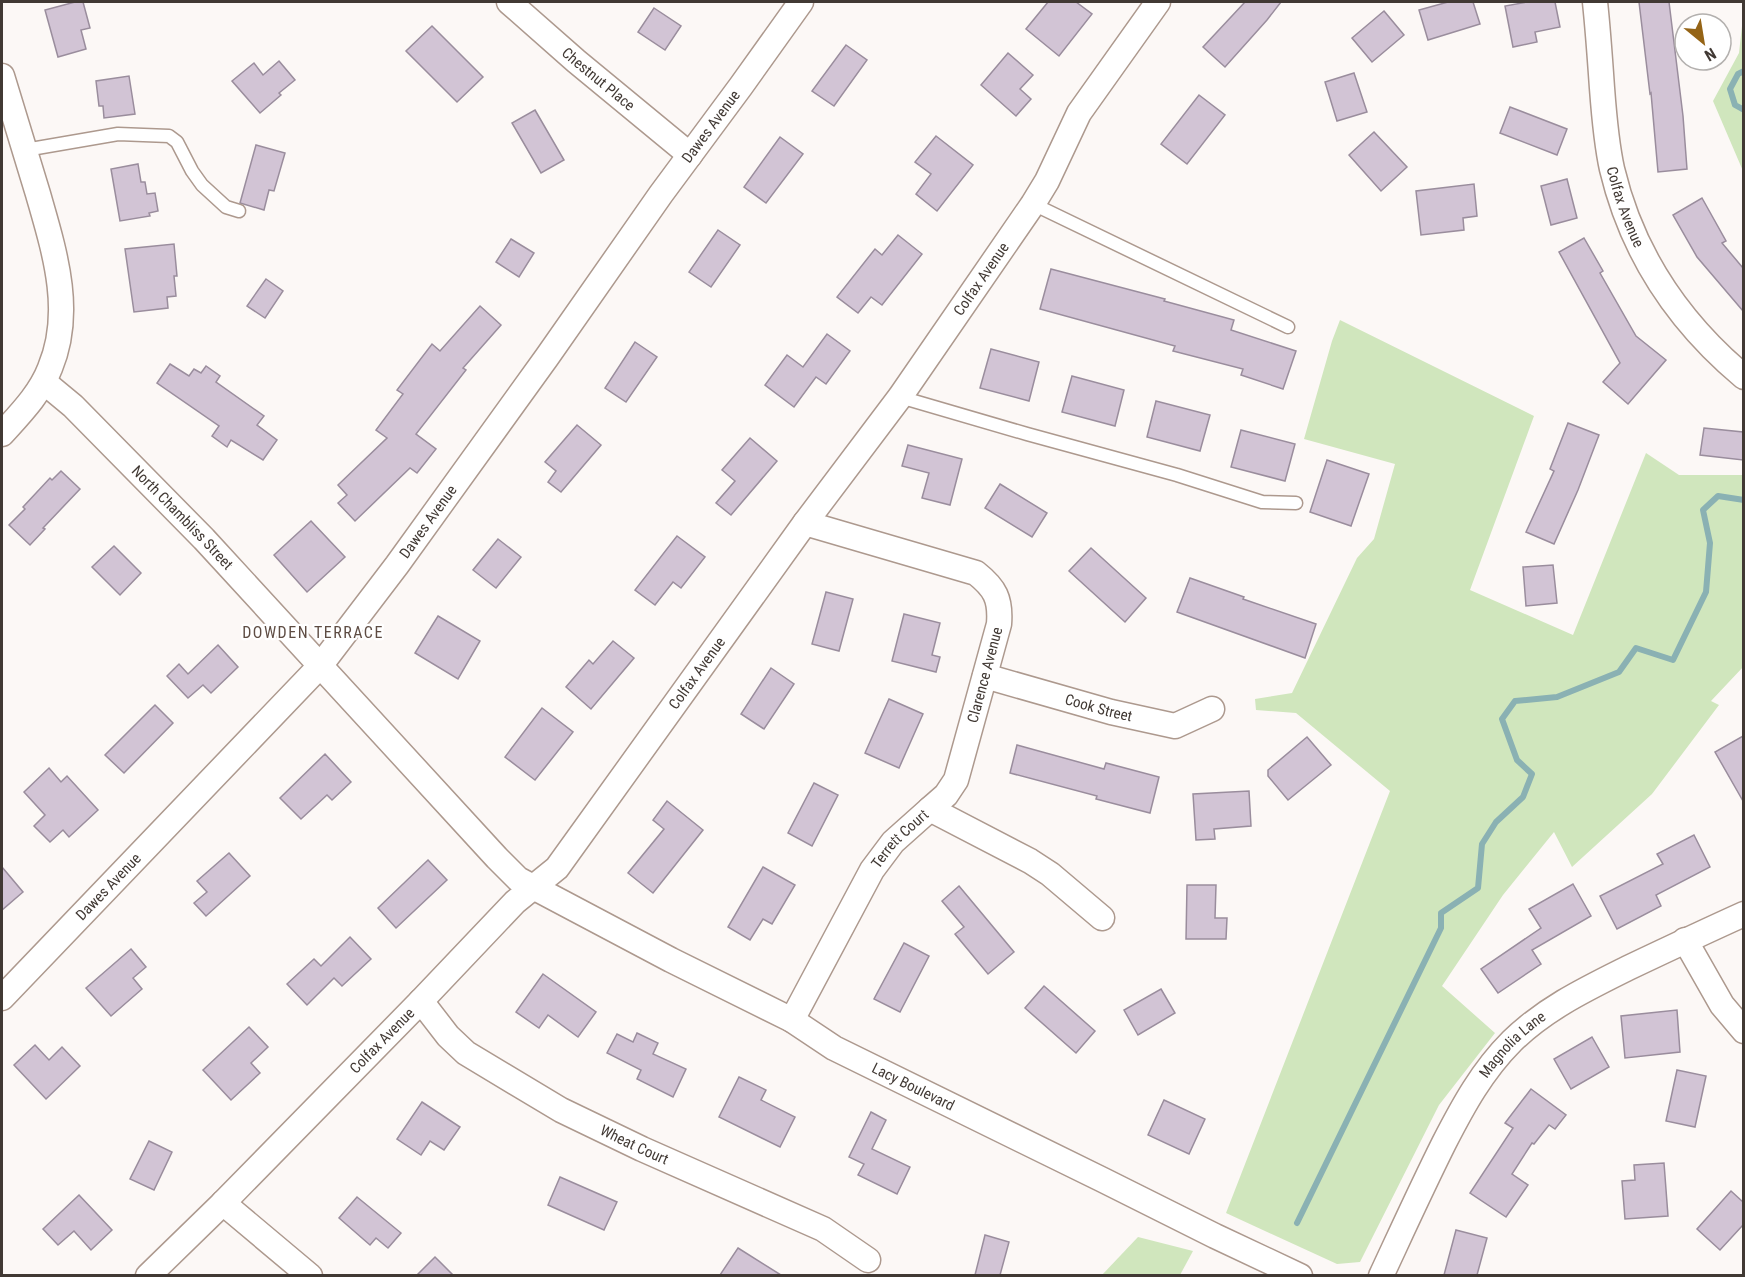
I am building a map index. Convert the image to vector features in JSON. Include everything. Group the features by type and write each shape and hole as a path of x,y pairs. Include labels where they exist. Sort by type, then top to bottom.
{"street":[{"name":"Chestnut Place","path":"509,2 576,61 690,155"},
{"name":"Dawes Avenue","path":"2,998 320,666 548,357 661,194 801,2"},
{"name":"Colfax Avenue","path":"148,1275 223,1203 515,902 557,868 805,523 900,397 1033,204 1047,181 1078,112 1158,2"},
{"name":"Colfax Avenue","path":"1595,2 1605,127 1612,168 1624,212 1643,254 1664,291 1693,329 1723,360 1743,376"},
{"path":"2,76 54,252 59,274 62,308 59,336 51,367 44,382 22,413 2,434"},
{"name":"North Chambliss Street","path":"44,382 73,406 204,539 497,858 518,879 534,887"},
{"name":"Clarence Avenue","path":"805,523 976,573 988,582 997,595 1000,610 999,624 956,780 946,795 930,809"},
{"name":"Cook Street","path":"985,676 1111,712 1175,726 1212,710"},
{"name":"Terrett Court","path":"792,1020 872,870 893,842 930,809 1030,861 1050,874 1101,918"},
{"name":"Lacy Boulevard","path":"534,887 660,955 792,1020 834,1048 1215,1236 1300,1275"},
{"name":"Magnolia Lane","path":"1381,1275 1468,1096 1512,1041 1540,1017 1572,996 1743,914"},
{"path":"1685,940 1722,1005 1743,1030"},
{"name":"Wheat Court","path":"421,1001 448,1036 466,1053 561,1110 823,1230 868,1260"},
{"path":"223,1203 310,1275"}],"lane":[{"path":"25,150 118,134 169,136 177,142 202,185 226,207 239,211"},
{"path":"1033,204 1288,327"},
{"path":"900,397 1177,475 1262,502 1296,503"}],"green space":[{"path":"1743,17 1743,171 1713,101 1729,72 1733,72 1733,64 1739,53"},
{"path":"1340,320 1534,416 1470,590 1573,635 1646,453 1679,475 1743,475 1744,666 1711,701 1719,705 1652,794 1572,867 1554,832 1503,895 1442,986 1495,1033 1439,1105 1360,1262 1337,1264 1226,1213 1390,791 1296,713 1256,710 1255,699 1292,693 1357,558 1374,539 1395,464 1304,439"},
{"path":"1138,1237 1193,1251 1180,1275 1102,1275"}],"building":[{"path":"83,2 90,28 81,30 86,49 58,57 45,10"},
{"path":"1048,2 1076,2 1092,14 1059,56 1026,29"},
{"path":"1245,2 1281,2 1225,67 1203,47"},
{"path":"1448,2 1473,2 1480,24 1428,40 1419,10"},
{"path":"1527,2 1555,2 1560,27 1535,32 1537,42 1513,47 1505,6"},
{"path":"1639,2 1669,2 1673,35 1673,72 1678,72 1687,169 1658,172"},
{"path":"654,8 681,26 665,50 638,32"},
{"path":"1384,11 1404,35 1372,62 1352,38"},
{"path":"432,26 483,77 457,102 406,51"},
{"path":"846,45 867,60 834,106 812,91"},
{"path":"1008,53 1033,75 1020,89 1031,99 1016,116 981,85"},
{"path":"279,61 295,80 260,113 232,81 254,63 263,75"},
{"path":"1354,73 1367,112 1337,121 1325,82"},
{"path":"129,76 135,114 104,118 103,106 99,106 96,81"},
{"path":"1199,95 1225,115 1187,164 1161,144"},
{"path":"1510,107 1567,129 1557,155 1500,133"},
{"path":"535,110 564,160 541,173 512,123"},
{"path":"1374,132 1407,167 1381,191 1349,155"},
{"path":"936,136 973,165 937,211 916,194 931,174 915,162"},
{"path":"780,137 803,154 766,203 744,187"},
{"path":"256,145 285,153 274,191 269,190 264,210 240,203"},
{"path":"138,164 141,182 145,182 147,194 155,193 158,211 149,213 150,216 120,221 111,169"},
{"path":"1567,179 1577,218 1551,225 1541,186"},
{"path":"1474,184 1477,216 1463,218 1464,230 1421,235 1416,191"},
{"path":"1702,198 1726,241 1722,243 1743,268 1743,311 1697,257 1673,215"},
{"path":"718,230 740,245 711,287 689,272"},
{"path":"898,235 922,254 882,305 871,297 858,313 837,297 875,249 882,255"},
{"path":"1584,238 1603,271 1600,273 1636,336 1666,360 1628,404 1603,382 1620,363 1559,252"},
{"path":"511,239 534,253 519,277 496,262"},
{"path":"174,244 176,296 167,297 168,308 134,312 125,249"},
{"path":"1051,269 1234,320 1231,330 1296,351 1283,389 1241,375 1243,369 1173,351 1175,346 1040,309"},
{"path":"266,279 283,291 265,318 247,306"},
{"path":"480,306 501,325 463,368 466,370 416,434 436,449 417,473 410,468 355,521 338,503 347,495 338,485 387,438 376,430 403,394 397,390 432,344 440,351"},
{"path":"827,334 850,351 826,384 816,377 794,407 765,385 787,355 803,367"},
{"path":"635,342 657,357 626,402 605,388"},
{"path":"991,349 1039,362 1029,401 980,388"},
{"path":"170,364 189,376 194,369 201,373 206,366 220,376 216,382 264,416 257,425 277,440 263,460 231,440 227,447 212,436 219,426 157,383"},
{"path":"1072,376 1124,390 1115,426 1062,412"},
{"path":"1156,401 1210,415 1200,451 1147,437"},
{"path":"1568,423 1599,435 1554,544 1526,532 1554,471 1550,469"},
{"path":"577,425 601,445 561,492 548,482 556,471 545,462"},
{"path":"1704,428 1743,432 1743,460 1700,455"},
{"path":"1241,430 1295,444 1285,481 1231,467"},
{"path":"750,438 777,461 731,515 716,503 735,481 722,470"},
{"path":"908,445 962,459 950,505 922,498 929,473 902,466"},
{"path":"1327,460 1369,474 1351,526 1310,512"},
{"path":"61,471 80,489 30,545 9,525 50,478 52,480"},
{"path":"1000,484 1047,513 1032,537 985,508"},
{"path":"311,521 345,557 307,592 274,555"},
{"path":"677,536 705,557 681,588 673,582 655,605 635,590"},
{"path":"498,539 521,557 496,588 473,570"},
{"path":"114,546 141,573 120,595 92,567"},
{"path":"1091,548 1146,598 1125,622 1069,571"},
{"path":"1553,565 1557,603 1526,606 1523,567"},
{"path":"1190,578 1316,624 1305,658 1177,612"},
{"path":"826,592 853,599 839,651 812,644"},
{"path":"904,614 940,623 932,655 940,657 936,672 892,661"},
{"path":"438,616 480,641 458,679 415,653"},
{"path":"613,641 634,658 591,709 566,687 589,660 593,664"},
{"path":"218,645 238,667 211,693 203,685 188,698 167,676 179,664 188,674"},
{"path":"771,668 794,684 764,729 741,714"},
{"path":"889,699 923,714 899,768 865,753"},
{"path":"155,705 173,723 124,773 105,755"},
{"path":"542,708 573,732 535,780 505,757"},
{"path":"1743,736 1743,801 1715,752"},
{"path":"1307,737 1331,765 1288,800 1268,776 1268,770"},
{"path":"1017,745 1104,769 1106,763 1159,777 1150,813 1010,773"},
{"path":"325,754 351,782 332,800 327,795 301,819 280,798"},
{"path":"49,768 61,782 67,776 98,810 69,837 63,830 50,842 34,826 45,815 24,792"},
{"path":"814,783 838,795 812,846 788,833"},
{"path":"1249,791 1251,826 1214,829 1215,839 1196,840 1193,794"},
{"path":"667,801 703,830 653,893 628,873 664,829 653,820"},
{"path":"1694,835 1710,867 1656,895 1661,906 1617,929 1600,896 1663,864 1657,854"},
{"path":"229,853 250,876 206,916 194,903 207,892 197,881"},
{"path":"428,860 447,880 396,928 378,908"},
{"path":"2,867 23,892 2,910"},
{"path":"763,867 795,885 772,924 763,919 750,940 728,927"},
{"path":"1573,884 1591,916 1532,950 1541,964 1498,993 1481,969 1541,928 1529,909"},
{"path":"1187,885 1216,885 1215,918 1227,918 1226,939 1186,939"},
{"path":"959,886 1014,952 988,974 955,934 964,927 942,901"},
{"path":"350,937 371,959 342,986 334,978 307,1005 287,984 314,959 321,966"},
{"path":"904,943 929,956 900,1012 874,999"},
{"path":"131,949 146,967 133,978 142,989 111,1016 86,988"},
{"path":"543,974 596,1012 578,1037 548,1015 539,1028 516,1012"},
{"path":"1044,986 1095,1031 1076,1053 1025,1008"},
{"path":"1161,989 1175,1013 1138,1035 1124,1010"},
{"path":"1677,1010 1680,1052 1625,1058 1621,1016"},
{"path":"249,1027 268,1047 251,1063 260,1073 231,1100 203,1070"},
{"path":"637,1033 658,1043 653,1054 686,1069 673,1097 637,1079 641,1070 607,1053 617,1034 633,1042"},
{"path":"1592,1037 1609,1067 1571,1089 1554,1059"},
{"path":"35,1045 49,1060 62,1047 80,1066 46,1099 14,1065"},
{"path":"1677,1070 1706,1076 1695,1127 1666,1121"},
{"path":"739,1077 766,1090 761,1100 795,1117 780,1147 719,1117"},
{"path":"1531,1089 1566,1115 1555,1129 1549,1125 1534,1144 1532,1143 1512,1174 1528,1185 1506,1217 1470,1193 1513,1128 1505,1123"},
{"path":"1164,1100 1205,1119 1189,1154 1148,1135"},
{"path":"422,1102 460,1127 444,1150 430,1141 421,1155 397,1139"},
{"path":"871,1112 886,1120 872,1149 910,1167 897,1194 858,1175 864,1164 849,1157"},
{"path":"149,1141 172,1152 154,1190 130,1179"},
{"path":"1664,1163 1668,1216 1625,1219 1622,1181 1635,1180 1634,1165"},
{"path":"560,1177 617,1202 604,1230 548,1205"},
{"path":"1731,1191 1743,1202 1743,1225 1720,1250 1697,1229"},
{"path":"79,1195 112,1230 91,1250 74,1231 58,1245 43,1229"},
{"path":"357,1197 401,1233 388,1248 376,1238 370,1245 339,1218"},
{"path":"1456,1230 1487,1238 1477,1275 1444,1275"},
{"path":"985,1235 1009,1242 1000,1275 975,1275"},
{"path":"738,1248 781,1275 720,1275"},
{"path":"435,1257 453,1275 417,1275"}],"waterway":[{"path":"1744,71 1738,74 1730,89 1735,105 1744,110"},
{"path":"1297,1223 1441,928 1441,913 1478,888 1482,844 1496,822 1523,797 1532,774 1517,760 1502,719 1515,701 1557,697 1619,672 1636,648 1673,660 1706,592 1710,543 1703,510 1718,496 1744,500"}],"district":[{"name":"DOWDEN TERRACE","path":"313,632"}]}
